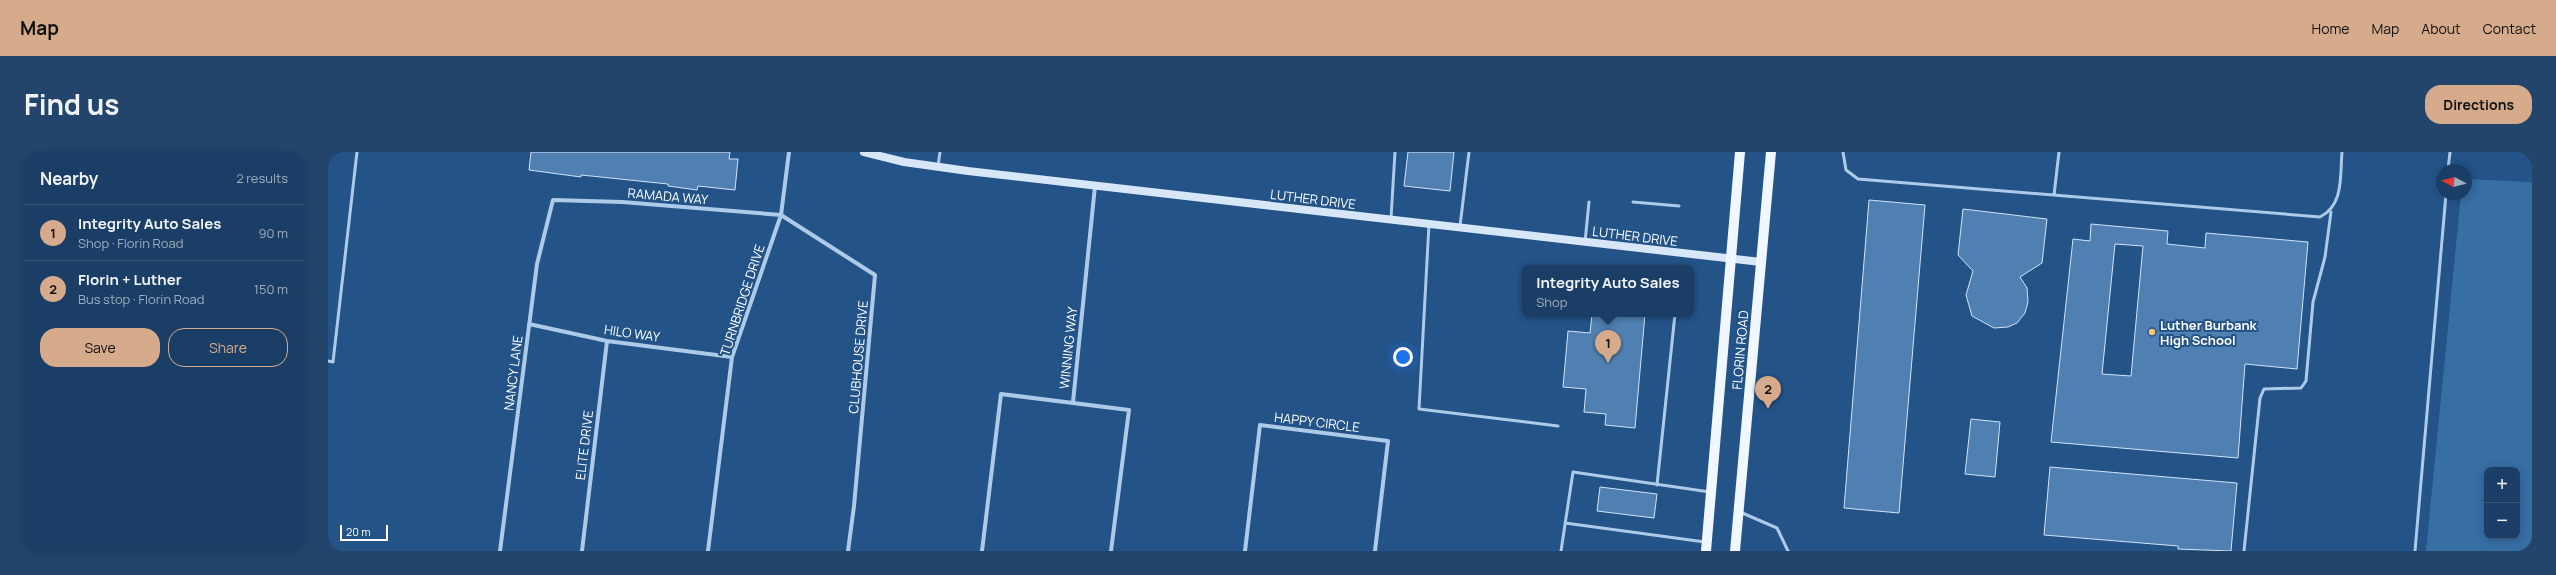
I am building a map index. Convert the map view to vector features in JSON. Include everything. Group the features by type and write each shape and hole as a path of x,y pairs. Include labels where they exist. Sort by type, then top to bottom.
{"main road":[{"name":"FLORIN ROAD","path":"1706,547 1740,152"},
{"name":"FLORIN ROAD","path":"1735,551 1771,152"}],"street":[{"name":"TURNBRIDGE DRIVE","path":"708,551 732,358 781,215 789,152"},
{"name":"LUTHER DRIVE","path":"864,152 904,162 1095,186 1761,262"},
{"name":"WINNING WAY","path":"982,551 1001,394 1073,402 1095,186"},
{"name":"RAMADA WAY","path":"553,200 622,202 781,215"},
{"name":"NANCY LANE","path":"500,551 537,264 553,200"},
{"name":"CLUBHOUSE DRIVE","path":"781,215 876,276 854,506 848,551"},
{"name":"HILO WAY","path":"530,324 607,341 732,358"},
{"name":"ELITE DRIVE","path":"582,551 607,341"},
{"path":"1073,402 1129,410 1111,551"},
{"name":"HAPPY CIRCLE","path":"1245,551 1260,425 1388,441 1375,551"}],"lane":[{"path":"328,361 333,362 357,152"},
{"path":"938,166 940,152"},
{"path":"1390,220 1395,152"},
{"path":"1460,228 1469,152"},
{"path":"1843,152 1846,170 1858,179 2309,217 2320,217 2331,212"},
{"path":"2054,196 2059,152"},
{"path":"2244,551 2260,398 2264,388 2301,388 2306,381 2313,302 2325,257 2331,212 2337,202 2342,152"},
{"path":"2449,164 2450,152"},
{"path":"2415,551 2445,200"},
{"path":"1585,242 1589,202"},
{"path":"1633,202 1679,206"},
{"path":"1429,224 1419,408 1558,426"},
{"path":"1657,485 1675,317"},
{"path":"1561,551 1564,523 1573,472 1711,492"},
{"path":"1739,512 1777,528 1788,551"},
{"path":"1564,523 1706,547"}],"shaded area":[{"path":"2472,179 2532,182 2532,551 2426,551 2460,200 2472,200"}],"building":[{"path":"531,152 730,152 729,159 738,159 735,190 698,186 697,190 668,186 668,184 581,175 581,177 529,170"},
{"path":"1408,152 1454,152 1450,191 1404,186"},
{"path":"1869,200 1925,205 1899,513 1844,508"},
{"path":"1963,209 2047,219 2042,263 2020,277 2027,288 2028,302 2025,313 2017,323 2008,327 1994,328 1972,316 1966,295 1973,271 1958,255"},
{"path":"2091,224 2168,231 2167,244 2205,248 2206,233 2308,242 2297,369 2245,364 2238,458 2051,442 2073,239 2090,241","holes":["2115,244 2143,246 2131,376 2102,374"]},
{"path":"1592,317 1645,317 1635,428 1605,425 1606,414 1584,412 1586,389 1563,387 1568,331 1590,333"},
{"path":"1971,419 2000,422 1995,477 1965,474"},
{"path":"2050,467 2237,483 2231,551 2178,549 2178,546 2044,535"},
{"path":"1600,487 1657,494 1654,518 1597,511"}],"place":[{"name":"Luther Burbank High School","path":"2152,332"},
{"name":"Integrity Auto Sales","path":"1608,363"},
{"name":"Florin + Luther","path":"1768,409"}]}
